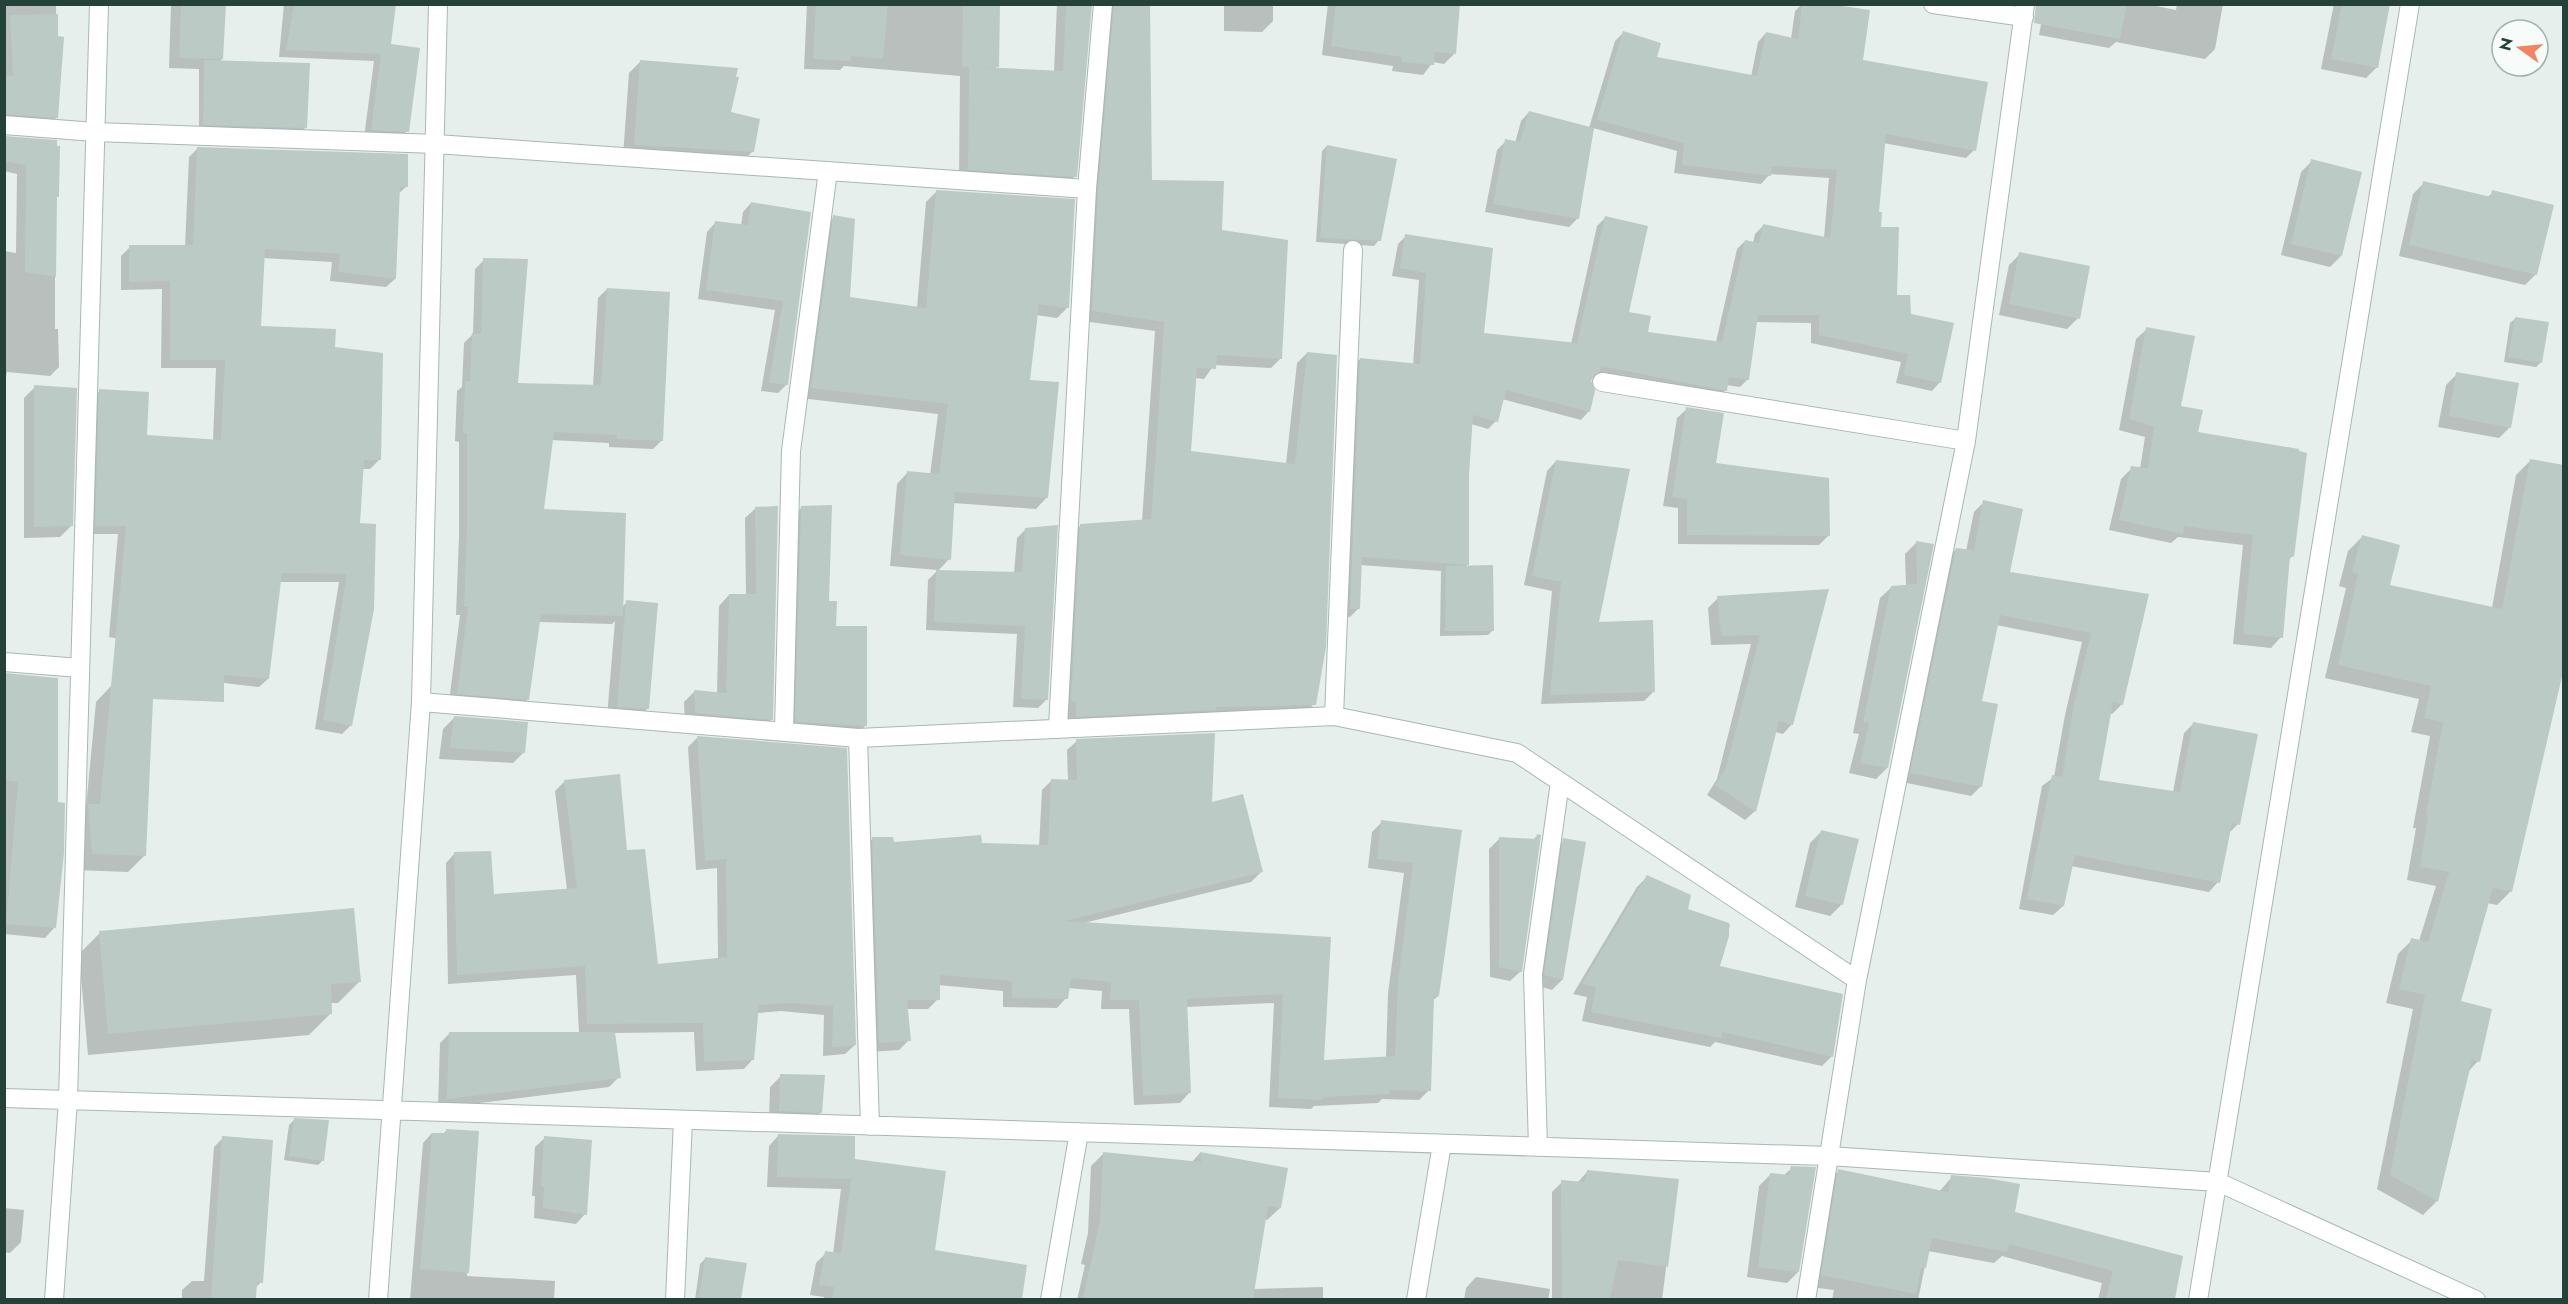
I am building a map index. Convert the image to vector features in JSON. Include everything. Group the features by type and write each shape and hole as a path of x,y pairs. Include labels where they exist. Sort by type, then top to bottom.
{"street":[{"path":"54,1299 68,1100 99,4"},
{"path":"378,1299 421,702 438,4"},
{"path":"1058,727 1087,189 1103,4"},
{"path":"1806,1299 1857,980 1966,441 2025,11 1933,4"},
{"path":"2199,1299 2410,4"},
{"path":"4,125 95,132 436,144 1087,189"},
{"path":"784,730 791,451 828,171"},
{"path":"1334,716 1353,250"},
{"path":"1602,382 1966,441"},
{"path":"4,662 80,668"},
{"path":"421,702 784,730 858,738 1334,716 1517,753 1857,980"},
{"path":"858,738 870,1126"},
{"path":"1538,1147 1533,974 1560,782"},
{"path":"4,1098 1829,1156 2218,1182 2476,1299"},
{"path":"675,1299 683,1120"},
{"path":"1050,1299 1079,1132"},
{"path":"1416,1299 1442,1144"}],"building":[{"path":"181,4 226,4 223,59 179,58"},
{"path":"294,4 396,4 391,44 420,48 409,132 371,130 381,54 286,50"},
{"path":"816,4 888,4 883,59 851,56 851,61 813,59"},
{"path":"963,4 1000,4 999,67 981,67 1063,71 1066,4 1092,4 1077,177 968,170 969,67 962,66"},
{"path":"1114,4 1150,4 1152,180 1224,181 1222,230 1288,240 1282,359 1217,355 1216,369 1197,368 1191,451 1295,464 1307,352 1337,355 1326,647 1316,705 1216,707 1216,710 1076,717 1076,701 1071,701 1080,524 1151,519 1158,422 1164,322 1092,311 1098,190"},
{"path":"1336,4 1460,4 1456,54 1435,52 1434,65 1402,62 1402,57 1331,46"},
{"path":"1802,4 1828,4 1870,10 1863,60 1988,82 1976,151 1886,134 1879,212 1882,212 1881,227 1899,227 1897,295 1910,295 1911,314 1954,323 1941,383 1904,375 1908,354 1819,335 1819,315 1758,315 1749,380 1729,377 1727,391 1601,366 1600,371 1591,380 1595,391 1590,412 1506,390 1498,422 1473,415 1469,475 1469,565 1362,557 1360,609 1350,609 1360,358 1420,364 1426,273 1400,268 1405,234 1493,248 1484,333 1577,343 1605,216 1648,226 1629,312 1651,316 1648,332 1722,342 1745,240 1759,243 1763,224 1830,238 1837,170 1772,166 1771,176 1682,165 1684,143 1597,120 1623,31 1661,43 1657,57 1757,76 1766,32 1798,39"},
{"path":"2036,4 2127,4 2120,39 2034,23"},
{"path":"2342,4 2390,4 2378,68 2331,59"},
{"path":"58,14 58,36 64,37 58,118 4,114 4,75 13,76 10,15"},
{"path":"204,60 310,63 307,128 203,125"},
{"path":"640,60 738,68 736,77 739,77 731,112 760,119 754,152 634,145"},
{"path":"1529,111 1594,128 1579,219 1493,204 1505,139 1520,142"},
{"path":"4,136 57,140 57,146 60,146 56,277 25,272 26,165 4,161"},
{"path":"1327,145 1397,159 1381,241 1320,238"},
{"path":"197,147 408,154 408,187 400,187 396,279 338,272 340,254 265,249 261,326 336,329 335,347 383,353 381,460 364,460 360,523 376,524 374,609 352,726 323,720 347,574 282,573 269,679 224,675 224,702 153,699 146,856 92,854 88,804 100,804 126,526 95,526 99,389 149,392 147,435 221,440 225,360 170,360 170,281 129,282 129,245 193,245"},
{"path":"2311,159 2362,172 2342,256 2291,244"},
{"path":"2423,181 2491,197 2492,190 2554,205 2537,275 2409,245"},
{"path":"936,190 1075,199 1069,308 1039,304 1030,380 1059,382 1048,498 955,492 951,560 900,555 907,471 939,474 948,404 811,388 833,215 855,219 850,297 926,308"},
{"path":"751,202 811,212 788,385 769,383 783,301 706,290 715,221 748,225"},
{"path":"2019,252 2090,266 2080,319 2009,304"},
{"path":"483,258 528,259 518,383 601,385 607,288 670,292 663,441 617,439 617,435 554,432 544,509 626,513 623,616 541,614 529,700 457,694 468,607 464,607 467,526 467,433 463,433 465,381 470,381 472,333 481,334"},
{"path":"2515,317 2549,322 2542,363 2508,357"},
{"path":"2146,327 2195,336 2181,406 2203,410 2198,432 2299,449 2307,453 2294,557 2290,556 2283,638 2243,634 2253,535 2184,526 2183,534 2119,520 2131,466 2148,468 2154,427 2129,419"},
{"path":"2456,372 2519,383 2511,428 2449,416"},
{"path":"34,385 77,388 73,526 34,527"},
{"path":"1686,407 1724,413 1716,463 1829,478 1830,536 1687,535 1687,499 1672,497"},
{"path":"2530,459 2564,465 2564,668 2512,892 2493,888 2461,1001 2492,1009 2480,1062 2472,1060 2438,1202 2390,1175 2425,995 2399,989 2411,938 2428,942 2449,872 2420,867 2428,815 2426,814 2443,722 2424,718 2431,686 2338,665 2358,574 2352,572 2362,535 2400,545 2390,585 2502,609"},
{"path":"1556,460 1630,469 1599,622 1653,620 1655,692 1550,695 1561,582 1532,576"},
{"path":"1983,500 2023,509 2010,572 2149,594 2123,705 2113,702 2099,780 2180,792 2193,722 2258,734 2240,825 2232,823 2220,883 2075,855 2064,906 2027,899 2052,775 2062,777 2074,704 2091,633 2000,615 1982,701 1998,704 1982,787 1910,773 1956,548 1974,550"},
{"path":"832,505 829,601 837,601 836,626 867,626 867,726 795,722 801,506"},
{"path":"778,506 773,720 695,713 694,690 726,693 729,594 756,594 755,507"},
{"path":"1058,525 1048,700 1021,699 1025,626 934,622 936,570 1022,572 1025,528"},
{"path":"1916,541 1934,544 1888,768 1860,763 1869,723 1863,722 1891,586 1917,584"},
{"path":"1493,565 1494,631 1445,631 1446,566"},
{"path":"1829,589 1793,725 1779,721 1756,812 1715,785 1726,768 1760,635 1721,636 1717,596"},
{"path":"626,600 658,603 649,709 617,707"},
{"path":"4,673 58,678 58,802 65,803 64,853 56,928 6,924 18,782 4,780"},
{"path":"454,716 528,722 525,753 450,748"},
{"path":"1215,733 1212,802 1243,794 1263,872 1065,921 1331,937 1324,1060 1395,1056 1398,982 1413,863 1377,859 1381,820 1462,830 1439,996 1434,996 1431,1091 1389,1090 1389,1094 1323,1097 1322,1100 1278,1098 1283,994 1187,999 1191,1093 1143,1096 1139,1000 1110,1000 1111,982 1071,978 1068,999 1012,998 1012,981 940,975 940,1000 907,1000 911,1041 879,1043 872,837 893,837 894,842 981,835 982,843 1048,845 1051,779 1077,780 1076,739"},
{"path":"697,736 847,748 856,1045 832,1047 833,1006 791,1003 759,1005 754,1060 704,1062 703,1023 587,1024 585,966 457,975 454,852 491,851 494,894 577,888 564,780 620,774 627,850 645,849 658,964 727,957 726,859 705,861"},
{"path":"1821,830 1859,839 1843,905 1805,896"},
{"path":"1537,834 1541,835 1522,972 1499,967 1499,837 1536,839"},
{"path":"1563,838 1586,842 1563,980 1544,975"},
{"path":"1647,875 1691,895 1688,909 1729,923 1729,936 1720,966 1843,994 1833,1057 1722,1032 1721,1038 1591,1012 1596,987 1582,984"},
{"path":"354,908 361,982 331,984 332,1014 108,1034 99,931"},
{"path":"449,1032 615,1032 621,1078 447,1099"},
{"path":"780,1074 825,1075 822,1113 779,1111"},
{"path":"294,1118 329,1120 324,1161 289,1156"},
{"path":"446,1129 479,1131 469,1273 420,1269 432,1133 446,1133"},
{"path":"778,1134 855,1136 855,1159 946,1171 935,1250 1027,1265 1022,1299 832,1299 834,1287 819,1285 825,1251 841,1253 851,1179 777,1177"},
{"path":"222,1136 273,1140 263,1283 257,1282 256,1299 211,1299"},
{"path":"544,1136 592,1140 587,1215 543,1208 544,1187 541,1187"},
{"path":"1103,1152 1201,1162 1200,1152 1288,1168 1281,1208 1268,1206 1253,1299 1083,1299 1100,1220"},
{"path":"1791,1166 1816,1167 1799,1272 1758,1267 1770,1173 1789,1175"},
{"path":"1838,1169 1948,1192 1951,1175 2020,1184 2015,1212 2183,1256 2175,1299 2106,1299 2113,1271 2009,1244 2007,1252 1932,1238 1926,1268 1921,1268 1916,1294 1821,1275"},
{"path":"1587,1170 1679,1179 1668,1267 1618,1260 1610,1299 1562,1299 1561,1180 1585,1182"},
{"path":"705,1257 747,1263 741,1299 699,1299"}]}
